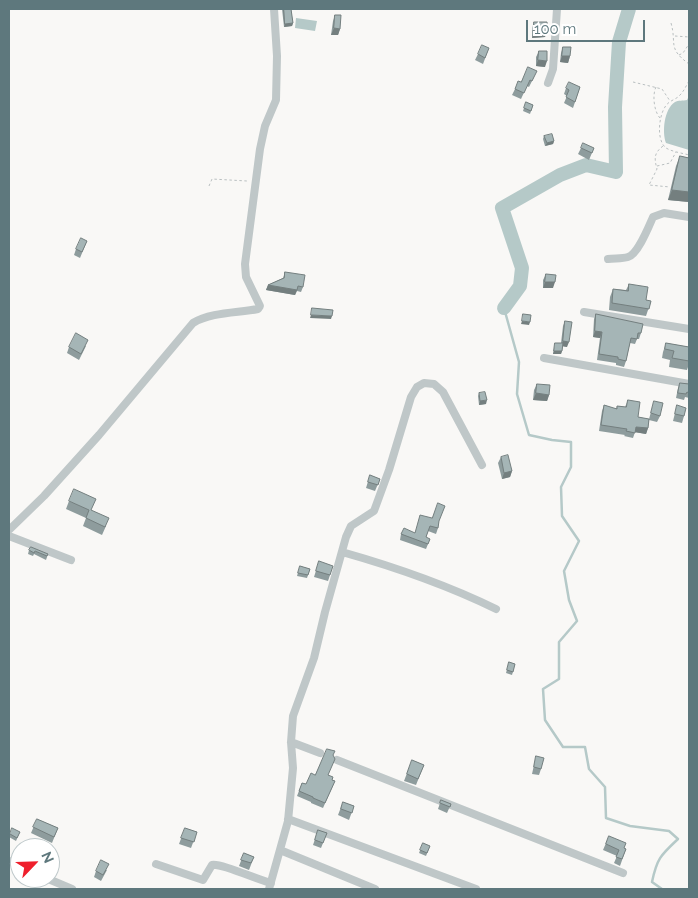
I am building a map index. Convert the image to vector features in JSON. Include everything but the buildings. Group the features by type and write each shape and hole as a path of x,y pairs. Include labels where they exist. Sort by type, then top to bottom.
{"street":[{"path":"10,526 44,496 99,435 193,323 220,315 258,309 260,306 246,277 245,264 255,182 265,126 276,100 277,75 274,9"},
{"path":"548,83 553,69 557,9"},
{"path":"608,259 627,258 632,255 654,217 664,213 689,217"},
{"path":"584,312 689,329"},
{"path":"544,358 689,384"},
{"path":"156,864 203,880 212,865 218,864 270,886 288,819 293,768 291,742 293,716 314,658 346,537 351,526 374,511 389,470 411,397 417,387 424,383 430,383 443,392 482,465"},
{"path":"9,536 71,560"},
{"path":"342,552 439,583 496,610"},
{"path":"291,742 320,753"},
{"path":"337,760 623,873"},
{"path":"288,819 476,889"},
{"path":"280,850 375,889"},
{"path":"60,884 72,889"}],"path":[{"path":"671,23 674,48 678,55 689,62"},
{"path":"674,36 685,35 689,37"},
{"path":"678,55 683,53 689,44"},
{"path":"633,82 656,86 662,89 670,101"},
{"path":"689,82 679,96 670,101 664,108 660,134 664,145 689,155"},
{"path":"656,86 654,91 655,110 658,117 662,118"},
{"path":"664,145 655,154 656,166 649,184 670,187"},
{"path":"656,166 670,163 676,151"},
{"path":"209,186 212,179 255,182"}],"shaded area":[{"path":"296,18 317,21 315,31 295,28"},
{"path":"689,96 689,150 666,143 664,133 666,115 671,105 676,101 687,100"}],"waterway":[{"path":"504,308 520,286 522,268 502,208 560,175 586,165 616,172 615,107 619,42 629,9"},
{"path":"504,308 519,362 517,394 529,435 571,442 571,467 561,487 562,516 579,541 564,571 569,600 577,621 559,642 559,679 543,689 545,720 563,747 585,747 589,769 605,787 606,818 630,826 669,831 678,839 664,853 656,867 652,882 662,889"}]}
